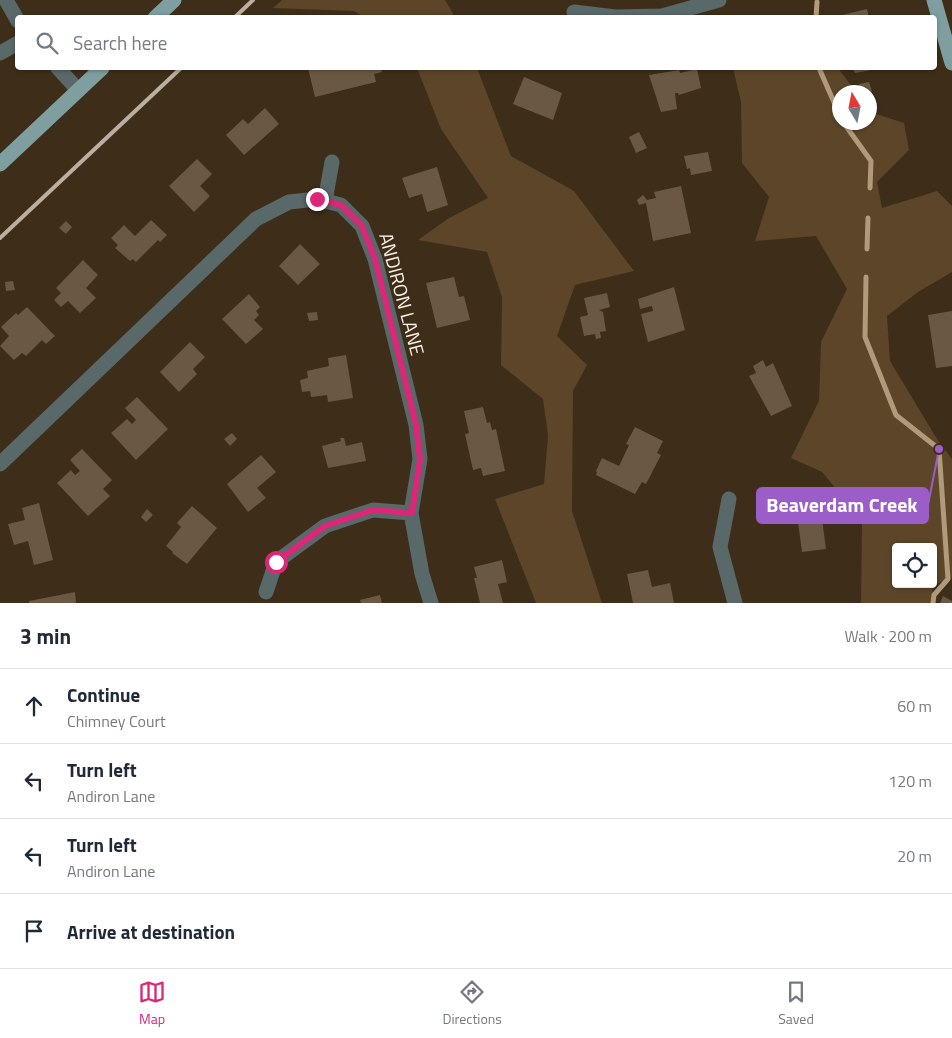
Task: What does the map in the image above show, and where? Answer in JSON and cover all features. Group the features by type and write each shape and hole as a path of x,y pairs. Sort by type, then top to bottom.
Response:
{"main road":[{"path":"158,15 174,0"},
{"path":"934,0 952,63"},
{"path":"0,164 100,70"}],"street":[{"path":"6,0 15,15"},
{"path":"666,15 719,0"},
{"path":"574,12 599,15"},
{"path":"0,53 15,45"},
{"path":"60,70 78,90"},
{"path":"326,201 332,162"},
{"name":"ANDIRON LANE","path":"0,464 256,219 289,202 317,199 341,205 362,226 375,259 416,425 420,459 412,513 422,574 430,603"},
{"path":"729,499 720,547 735,603"},
{"path":"266,592 276,562 325,526 373,510 412,513"}],"shaded area":[{"path":"282,0 445,0 454,15 361,15 354,11 273,8"},
{"path":"418,70 478,70 511,156 574,191 634,271 575,285 557,336 587,365 573,391 572,511 602,603 536,603 495,499 544,484 548,435 543,399 501,365 502,297 487,252 418,240 449,218 488,198 441,129"},
{"path":"733,70 840,70 851,85 832,85 832,130 877,130 877,114 904,123 909,150 877,182 882,208 937,191 952,206 952,272 918,292 887,316 890,361 937,439 952,459 951,579 937,583 937,543 892,543 892,588 932,588 934,603 861,603 862,520 822,472 791,458 819,401 821,342 847,289 816,236 755,241 769,197 742,163 741,102"}],"building":[{"path":"867,9 868,15 842,15"},
{"path":"308,70 382,70 382,72 374,74 376,82 315,97"},
{"path":"679,70 680,73 697,70 701,88 679,95 675,93 677,109 661,112 649,75"},
{"path":"854,70 871,70 855,73"},
{"path":"524,77 562,93 553,120 513,104"},
{"path":"869,82 870,85 859,85"},
{"path":"265,108 279,124 244,155 226,135 243,119 248,124"},
{"path":"639,132 647,148 636,153 629,137"},
{"path":"708,152 712,171 691,175 690,168 687,169 684,156"},
{"path":"197,159 212,174 200,186 210,196 194,212 169,186"},
{"path":"437,167 448,205 427,212 422,194 409,198 402,178"},
{"path":"681,186 691,233 653,241 646,203 639,205 637,200 643,195 647,200 656,198 654,192"},
{"path":"151,220 167,235 160,242 158,240 136,262 133,259 130,261 115,248 118,245 111,238 124,225 135,236"},
{"path":"66,221 72,227 66,234 59,228"},
{"path":"300,244 320,264 298,285 279,266"},
{"path":"83,260 98,275 86,288 96,298 80,313 68,301 61,307 54,300 61,293 56,288"},
{"path":"454,277 459,297 464,296 470,320 437,328 426,283"},
{"path":"13,281 15,290 6,291 5,282"},
{"path":"674,287 685,330 648,342 641,314 653,311 652,306 640,309 638,299"},
{"path":"607,293 610,307 599,310 603,312 606,331 600,332 601,338 596,339 595,334 584,336 580,317 588,315 584,298"},
{"path":"249,294 260,307 256,311 259,315 254,320 263,329 246,344 222,319"},
{"path":"27,307 55,336 46,344 42,340 26,356 22,353 14,360 0,346 9,336 1,327 16,313 18,315"},
{"path":"952,311 952,366 936,368 928,315"},
{"path":"317,312 318,320 309,321 307,313"},
{"path":"190,342 205,357 193,369 197,374 179,392 160,372"},
{"path":"346,355 353,398 328,402 327,395 311,397 310,391 302,392 300,380 308,378 307,371 329,366 328,358"},
{"path":"763,360 766,367 773,363 792,406 771,416 749,376 756,373 753,366"},
{"path":"137,397 168,429 136,460 111,433 127,419 132,424 136,420 125,408"},
{"path":"483,407 487,423 490,422 492,430 496,429 505,471 483,476 481,468 473,470 465,434 469,433 464,411"},
{"path":"635,427 663,441 657,453 661,455 646,484 642,482 635,494 596,475 596,471 602,458 619,466 629,445 626,444"},
{"path":"232,433 237,439 230,446 224,439"},
{"path":"340,438 344,438 346,446 362,442 366,461 328,468 322,446 341,441"},
{"path":"82,449 112,480 103,489 110,496 88,516 57,483 71,470 75,475 80,471 70,460"},
{"path":"261,455 276,472 257,488 266,498 248,512 227,484"},
{"path":"819,496 826,549 802,552 795,499"},
{"path":"39,503 53,560 34,565 28,541 14,545 8,524 25,520 22,508"},
{"path":"192,506 217,528 187,564 166,546 181,527 177,523"},
{"path":"147,509 153,515 146,522 141,517"},
{"path":"502,560 507,582 498,584 503,603 480,603 474,578 477,578 474,567"},
{"path":"648,570 652,587 670,583 674,603 633,603 627,574"},
{"path":"75,592 76,603 29,603 29,601"},
{"path":"380,595 382,603 361,603 360,600"},
{"path":"943,596 952,601 952,603 940,603"}],"waterway":[{"path":"816,15 817,2"},
{"path":"820,70 832,98"},
{"path":"849,130 871,161 870,188"},
{"path":"867,249 868,218"},
{"path":"866,277 865,337 896,415 939,449 948,579 934,595 933,603"}],"railway":[{"path":"237,15 253,0"},
{"path":"0,238 179,70"}],"place":[{"name":"Beaverdam Creek","path":"939,449"}],"route":[{"path":"276,562 325,526 373,510 412,513 420,459 416,425 375,259 362,226 341,205 317,199"}]}
